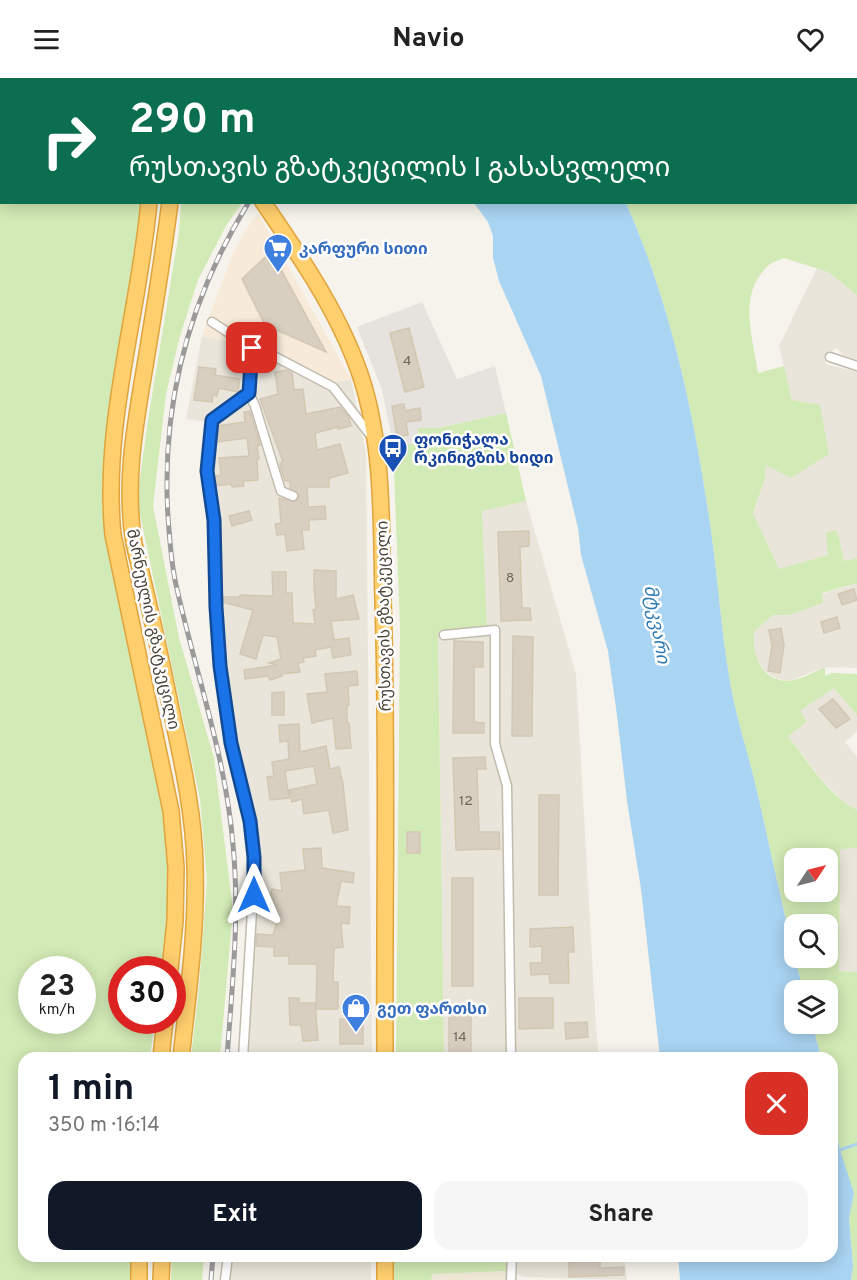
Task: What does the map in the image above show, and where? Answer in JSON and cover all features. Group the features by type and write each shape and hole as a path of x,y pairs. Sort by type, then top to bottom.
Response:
{"highway":[{"name":"მარნეულის გზატკეცილი","path":"149,204 146,245 112,447 110,505 113,535 171,811 176,868 171,956"},
{"name":"მარნეულის გზატკეცილი","path":"170,204 137,415 129,486 131,523 189,795 193,834 195,897 193,948 182,1052"},
{"name":"რუსთავის გზატკეცილი","path":"264,204 325,298 346,339 369,405 374,440 380,496 385,662 385,1052"},
{"path":"162,1052 164,1034"},
{"path":"139,1262 139,1280"},
{"path":"161,1280 162,1262"},
{"path":"386,1262 386,1280"}],"street":[{"path":"212,322 252,348 270,354 333,387 374,440"},
{"path":"252,348 249,393 281,491 293,496"},
{"path":"830,357 857,366"},
{"path":"243,1052 254,895 254,857 250,821 231,743 220,666 214,520 207,471 212,420 249,393"},
{"path":"444,635 495,630 495,744 507,786 511,1052"},
{"path":"225,1280 227,1262"},
{"path":"511,1280 512,1262"}],"shaded area":[{"path":"258,213 351,379 334,382 276,350 202,336 233,253"},
{"path":"817,268 828,272 857,295 857,360 843,355 837,348 828,353 825,364 857,372 857,558 844,561 837,530 828,555 779,569 753,513 765,478 766,465 792,400 779,346"},
{"path":"422,302 457,379 495,366 506,413 438,428 418,428 418,444 393,444 382,390 357,327"},
{"path":"202,336 276,350 334,382 351,379 366,454 372,1052 245,1052 258,845 226,689 220,600 204,474 207,422 186,419"},
{"path":"526,501 576,674 598,1052 444,1052 438,632 486,632 482,510"},
{"path":"857,583 857,668 825,667 789,681 777,679 764,670 755,656 753,647 754,632 767,618 773,615 790,615 823,603 822,594"},
{"path":"834,688 857,715 857,731 845,742 857,757 857,810 842,800 822,780 788,736 807,722 799,711"},
{"path":"857,848 857,972 839,971 840,849"},
{"path":"232,1262 371,1262 371,1280 230,1280"},
{"path":"508,1262 625,1262 627,1280 524,1277 508,1271"},
{"path":"508,1271 508,1280 431,1280 431,1274"}],"green space":[{"path":"0,204 141,204 140,235 125,318 102,508 169,831 167,938 164,956 108,956 108,1034 153,1034 151,1052 18,1052 18,1262 133,1262 132,1280 0,1280"},
{"path":"181,204 241,204 227,224 198,280 180,336 166,394 153,506 179,638 214,758 233,910 220,1052 192,1052 207,881 200,799 137,500 179,232"},
{"path":"626,204 857,204 857,295 828,272 784,258 770,265 758,277 750,303 750,317 758,373 784,366 792,400 820,405 829,454 791,478 766,465 765,478 753,513 779,569 828,555 826,533 837,530 844,561 857,558 857,583 822,593 823,603 790,615 773,615 754,632 754,640 760,665 771,676 779,680 798,679 825,667 825,676 832,673 857,674 857,715 834,688 800,711 807,722 788,736 828,787 857,810 857,848 840,849 839,971 857,972 857,1280 851,1280 853,1266 849,1218 854,1193 843,1163 838,1140 838,1052 820,1052 815,1034 838,1034 838,980 801,980 798,968 838,968 838,914 785,914 732,691 711,531 680,364 656,282"},
{"path":"506,413 526,501 482,511 487,632 438,633 444,1052 396,1052 400,626 393,444 418,444 418,428 438,428"},
{"path":"172,1262 204,1262 202,1280 171,1280"},
{"path":"394,1262 508,1262 508,1271 432,1274 431,1280 394,1280"}],"water":[{"name":"მტკვარი","path":"475,204 626,204 642,242 669,323 689,405 711,531 732,691 785,914 784,968 798,968 801,980 784,980 784,1034 815,1034 820,1052 659,1052 641,889 608,651 581,555 578,528 541,376 499,281 493,258 493,236 488,222"},
{"path":"838,1141 854,1193 849,1218 853,1266 851,1280 680,1280 678,1262 838,1262"}],"building":[{"path":"272,253 326,352 265,325 242,279"},
{"path":"409,328 424,387 405,392 390,333"},
{"path":"199,367 216,369 215,375 240,379 238,392 219,388 217,396 213,395 212,402 194,400"},
{"path":"287,370 292,373 294,390 303,389 306,414 340,407 349,418 351,426 315,433 317,450 340,444 348,473 329,478 329,487 307,487 308,507 325,506 326,519 309,520 309,530 302,530 304,549 287,551 285,534 277,535 275,524 281,523 279,498 294,502 299,499 299,495 290,488 290,481 285,481 280,466 283,462 260,399 278,394 275,372"},
{"path":"404,404 405,411 420,408 421,420 406,422 408,435 397,437 392,406"},
{"path":"250,411 260,445 257,446 258,480 243,481 244,486 232,487 231,484 216,486 215,476 221,475 219,458 249,456 247,438 217,442 218,426 245,422 244,412"},
{"path":"249,511 252,520 232,526 229,516"},
{"path":"529,531 529,546 520,547 522,608 530,608 531,620 501,621 498,532"},
{"path":"314,570 336,571 336,599 353,595 359,619 331,621 334,640 349,638 351,655 333,658 331,647 315,650 316,656 303,658 304,662 298,663 300,672 281,674 282,676 270,680 268,676 245,679 244,670 277,665 269,663 281,659 277,637 263,635 256,659 240,654 253,610 222,602 222,597 273,596 272,572 286,572 286,593 292,593 293,623 315,624"},
{"path":"854,589 857,600 842,605 838,594"},
{"path":"837,617 840,628 824,633 821,622"},
{"path":"781,628 784,645 780,673 768,671 772,646 769,630"},
{"path":"513,636 533,637 532,736 512,736"},
{"path":"454,641 483,642 483,667 474,667 474,722 484,723 484,733 453,733"},
{"path":"357,671 358,685 348,686 347,723 349,723 351,748 336,749 333,718 312,723 307,694 327,692 325,674"},
{"path":"284,692 284,715 272,715 272,693"},
{"path":"833,699 850,719 836,728 819,709"},
{"path":"299,724 300,752 326,746 330,769 339,767 348,830 333,833 329,810 304,814 302,799 292,802 289,790 317,784 314,766 285,771 289,798 270,800 267,777 274,776 272,762 289,759 288,741 280,742 279,725"},
{"path":"485,757 486,769 477,769 479,832 499,832 500,849 456,850 453,758"},
{"path":"539,795 559,795 558,895 539,895"},
{"path":"407,832 420,832 420,853 407,853"},
{"path":"321,848 322,868 354,873 353,883 341,881 336,906 350,907 349,924 341,923 343,947 334,948 333,982 338,982 338,1009 316,1009 317,964 289,964 289,956 274,956 274,947 256,946 257,934 273,935 278,918 266,914 272,889 282,891 280,873 305,870 303,849"},
{"path":"452,878 473,878 473,986 452,986"},
{"path":"573,927 574,952 568,952 569,983 550,983 549,974 531,975 530,963 542,963 542,946 530,947 530,929"},
{"path":"289,998 299,998 299,1003 315,1003 318,1040 303,1041 301,1025 290,1025"},
{"path":"519,998 553,998 553,1028 519,1029"},
{"path":"449,1015 471,1015 471,1052 449,1052"},
{"path":"340,1019 363,1019 363,1044 340,1044"},
{"path":"587,1022 588,1037 566,1039 565,1023"},
{"path":"569,1262 600,1262 600,1268 624,1267 624,1275 569,1277"}],"waterway":[{"path":"838,1150 857,1144"}],"railway":[{"path":"227,1052 236,898 233,845 224,780 210,716 173,571 167,475 174,393 183,354 210,277 248,204"},
{"path":"211,1280 212,1262"}],"place":[{"name":"კარფური სითი","path":"278,274"},
{"name":"ფონიჭალა რკინიგზის ხიდი","path":"393,474"},
{"name":"გეთ ფართსი","path":"356,1034"}],"route":[{"path":"252,348 249,393 212,420 207,471 214,520 220,666 231,743 250,821 254,857 254,895"}]}
